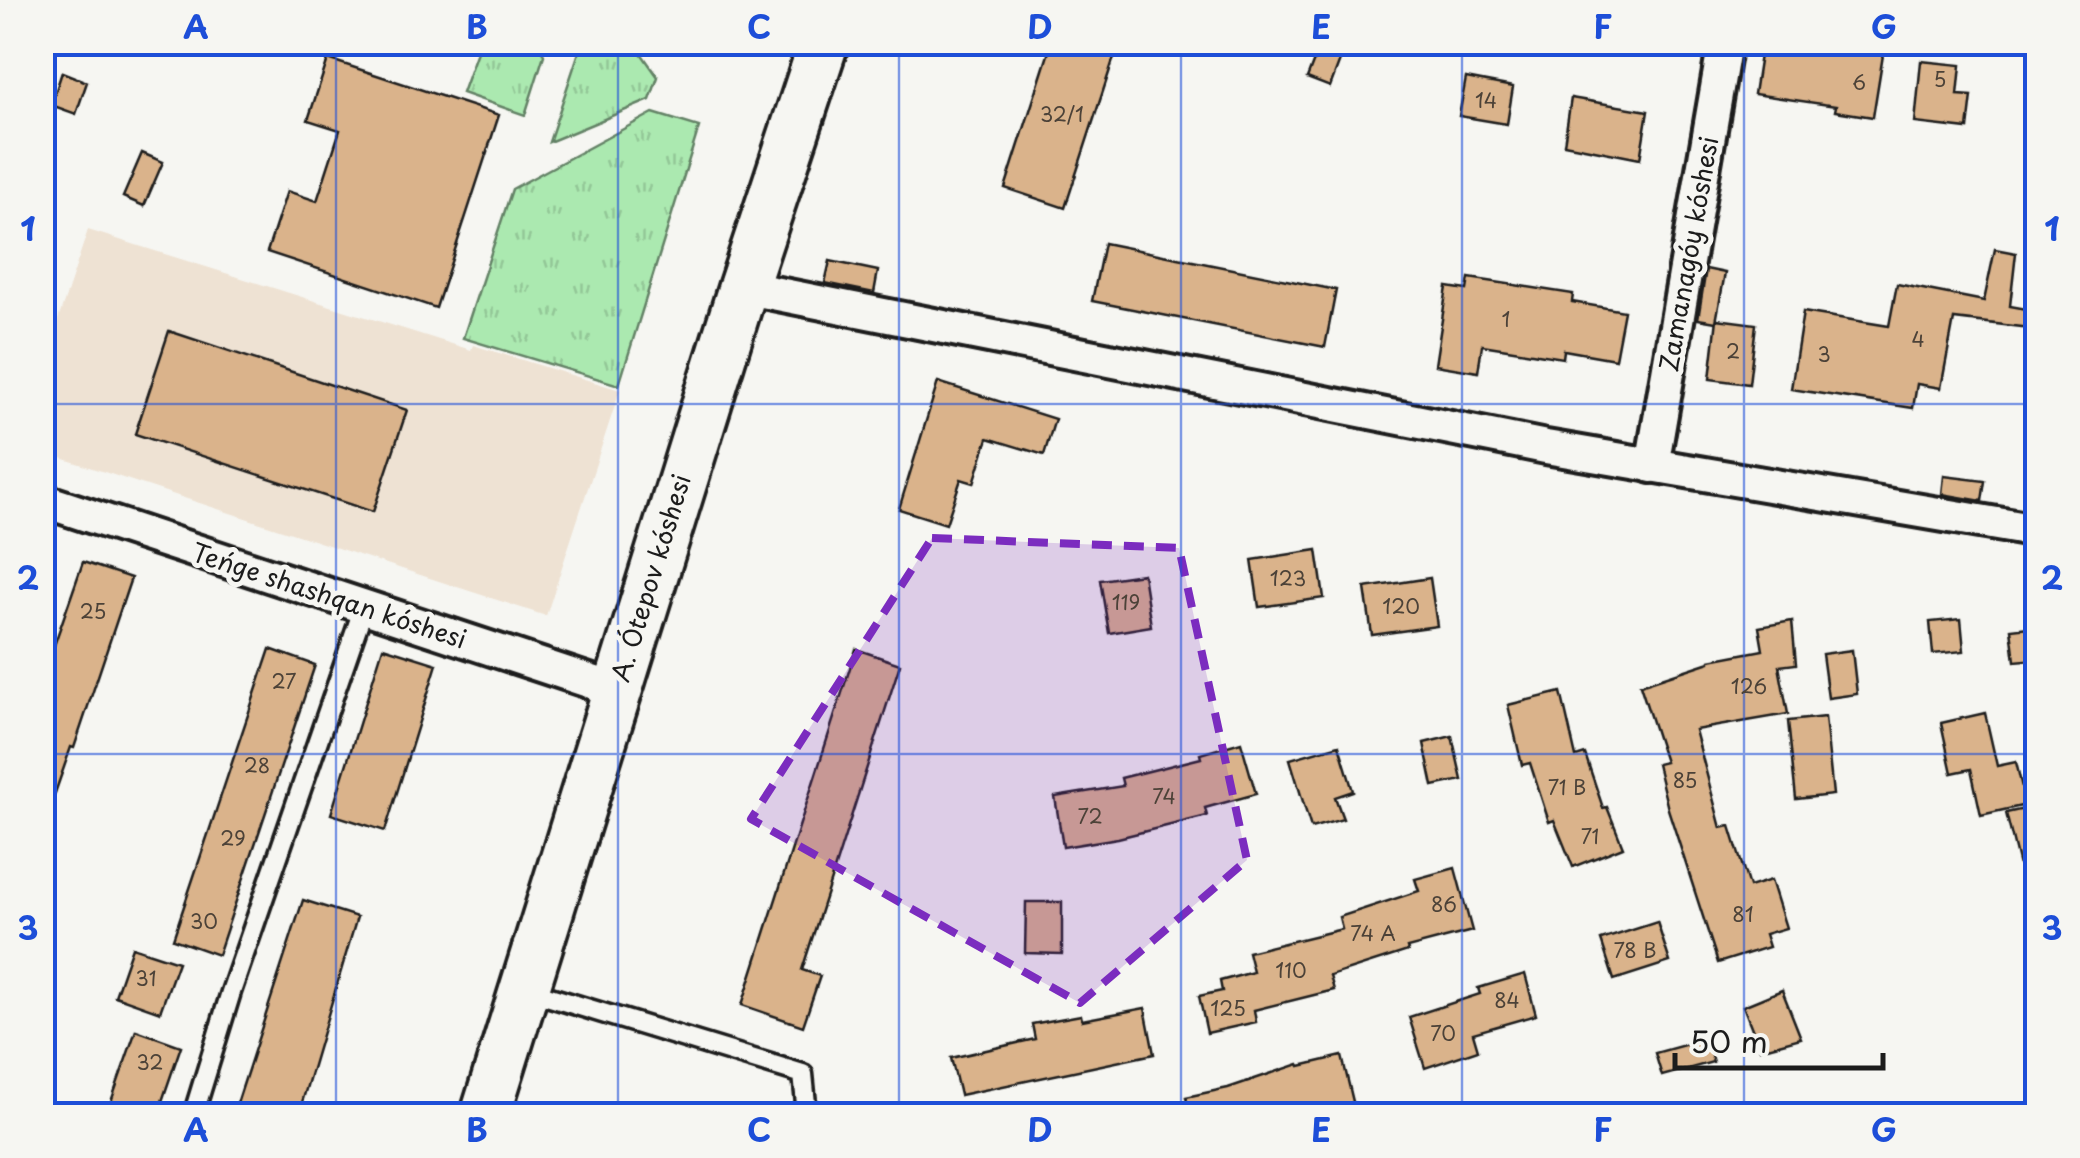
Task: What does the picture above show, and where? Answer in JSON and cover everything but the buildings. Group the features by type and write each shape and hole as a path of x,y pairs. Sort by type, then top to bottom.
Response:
{"main road":[{"name":"A. Ótepov kóshesi","path":"485,1116 742,287 824,42"}],"street":[{"name":"Zamanagóy kóshesi","path":"1652,466 1725,42"},
{"path":"742,287 1652,466 2038,531"},
{"name":"Teńge shashqan kóshesi","path":"43,503 616,690"}],"lane":[{"path":"193,1116 237,974 364,607"},
{"path":"526,990 803,1074 808,1114 813,1116"}],"highlighted area":[{"path":"932,538 1179,548 1247,860 1080,1003 751,819"}],"shaded area":[{"path":"88,230 471,350 473,345 620,390 546,616 43,452 43,365"}],"green space":[{"path":"480,43 539,43 544,55 525,115 462,93"},
{"path":"582,43 634,43 658,77 650,100 549,142"},
{"path":"653,113 699,127 619,385 463,338 512,189"}]}
